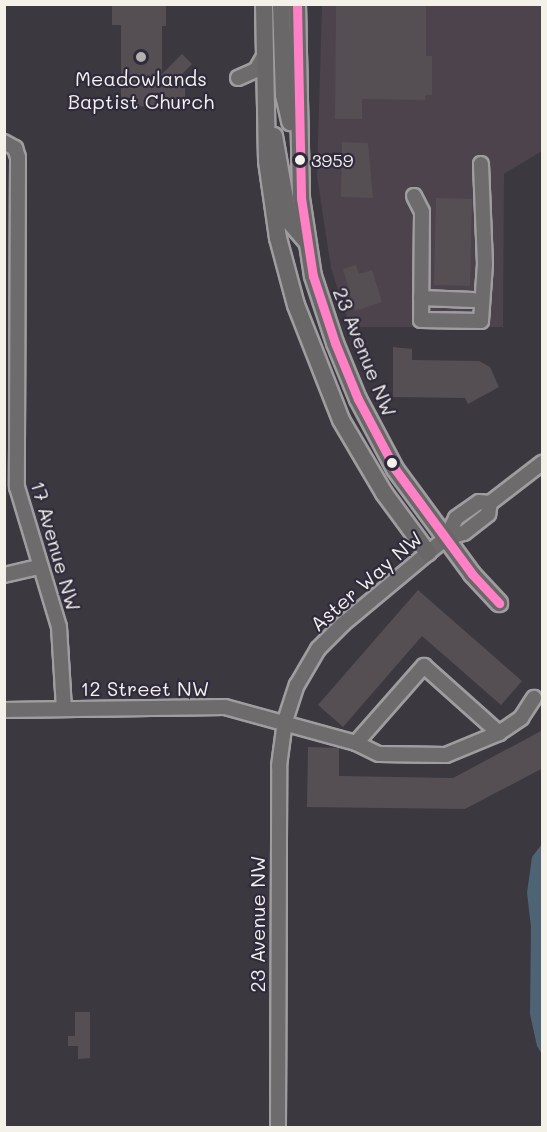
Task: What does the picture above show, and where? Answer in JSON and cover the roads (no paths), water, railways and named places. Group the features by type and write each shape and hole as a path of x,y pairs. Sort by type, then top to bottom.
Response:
{"main road":[{"path":"264,4 267,161 276,230 307,338 360,454 428,553"},
{"path":"281,4 284,95 297,148"},
{"name":"23 Avenue NW","path":"298,7 297,148 306,242 327,321 358,399 395,469 446,538 499,603"},
{"path":"265,91 289,221 306,242"},
{"path":"307,338 400,497 430,533 446,538"}],"street":[{"path":"238,78 256,70 264,56"},
{"name":"17 Avenue NW","path":"8,143 18,157 11,275 10,443 19,498 59,627 64,708"},
{"path":"414,195 422,212 421,320 481,321 485,283 481,236 481,164"},
{"path":"421,298 473,300"},
{"name":"Aster Way NW","path":"285,721 303,674 323,643 446,538 456,518 479,502 490,503 543,463"},
{"path":"4,575 40,567"},
{"path":"356,743 424,666 499,733"},
{"name":"12 Street NW","path":"4,710 214,706 285,721 356,743 379,753 446,755 499,733 520,718 534,698"},
{"name":"23 Avenue NW","path":"278,1128 279,766 285,721"}],"water":[{"path":"542,844 542,1054 537,1046 530,1014 531,927 527,893 532,857"}],"place":[{"name":"Meadowlands Baptist Church","path":"141,57"},
{"name":"3959","path":"300,160"}]}
